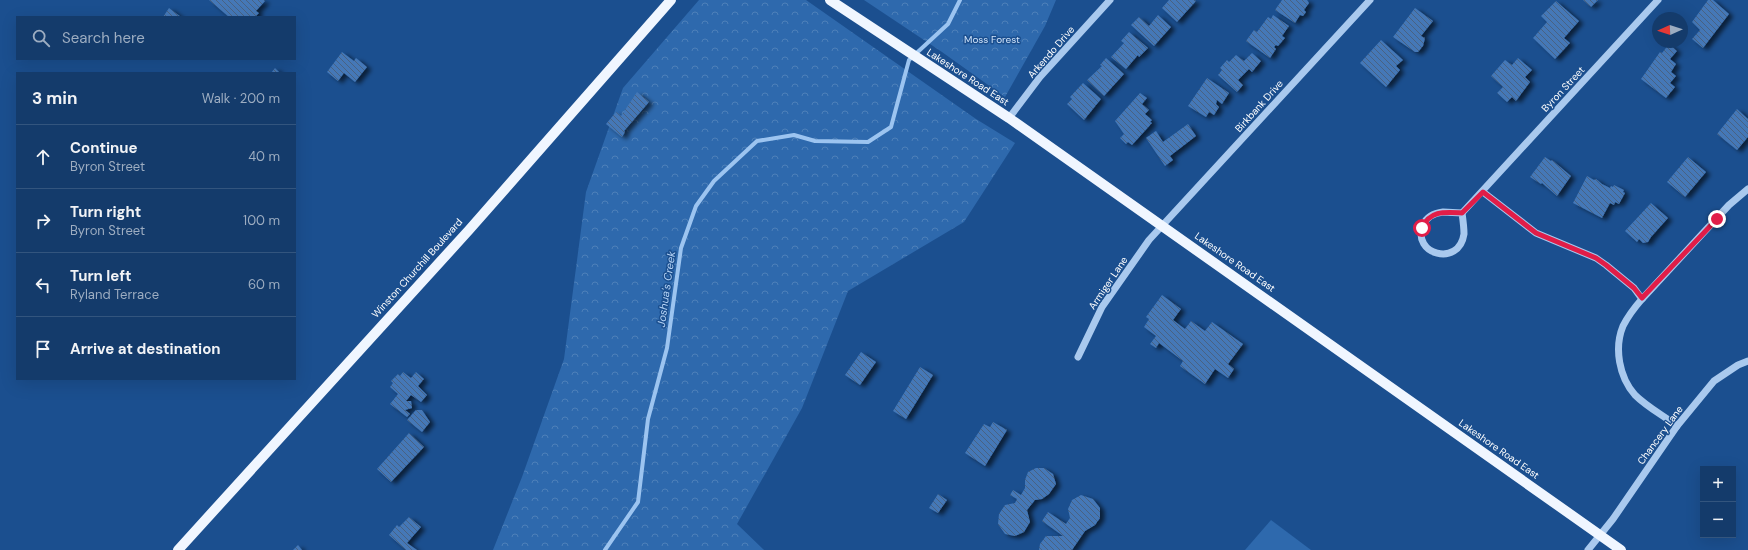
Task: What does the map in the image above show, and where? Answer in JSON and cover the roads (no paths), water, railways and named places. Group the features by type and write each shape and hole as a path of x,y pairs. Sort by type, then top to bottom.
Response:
{"main road":[{"name":"Winston Churchill Boulevard","path":"178,550 469,230 671,0"},
{"name":"Lakeshore Road East","path":"830,0 1009,118 1621,550"}],"street":[{"name":"Arkendo Drive","path":"1009,118 1040,77 1110,0"},
{"name":"Birkbank Drive","path":"1162,225 1179,209 1370,0"},
{"name":"Byron Street","path":"1462,213 1483,192 1658,0"},
{"path":"1677,426 1636,396 1629,387 1619,358 1619,344 1623,327 1630,314 1642,298 1729,206 1748,189"},
{"path":"1483,192 1536,233 1596,258 1634,288 1642,298"},
{"path":"1443,212 1462,213 1464,235 1458,248 1446,254 1440,254 1428,248 1421,235 1425,222 1429,216 1443,212"},
{"name":"Armiger Lane","path":"1078,357 1102,307 1149,240 1162,225"},
{"name":"Chancery Lane","path":"1588,550 1613,519 1677,426 1714,381 1748,360"}],"waterway":[{"name":"Joshua's Creek","path":"605,550 638,502 648,419 667,348 681,248 696,206 714,181 757,141 794,135 815,141 868,142 891,127 909,60 948,24 960,0"}],"park label":[{"name":"Moss Forest","path":"992,39"}]}
